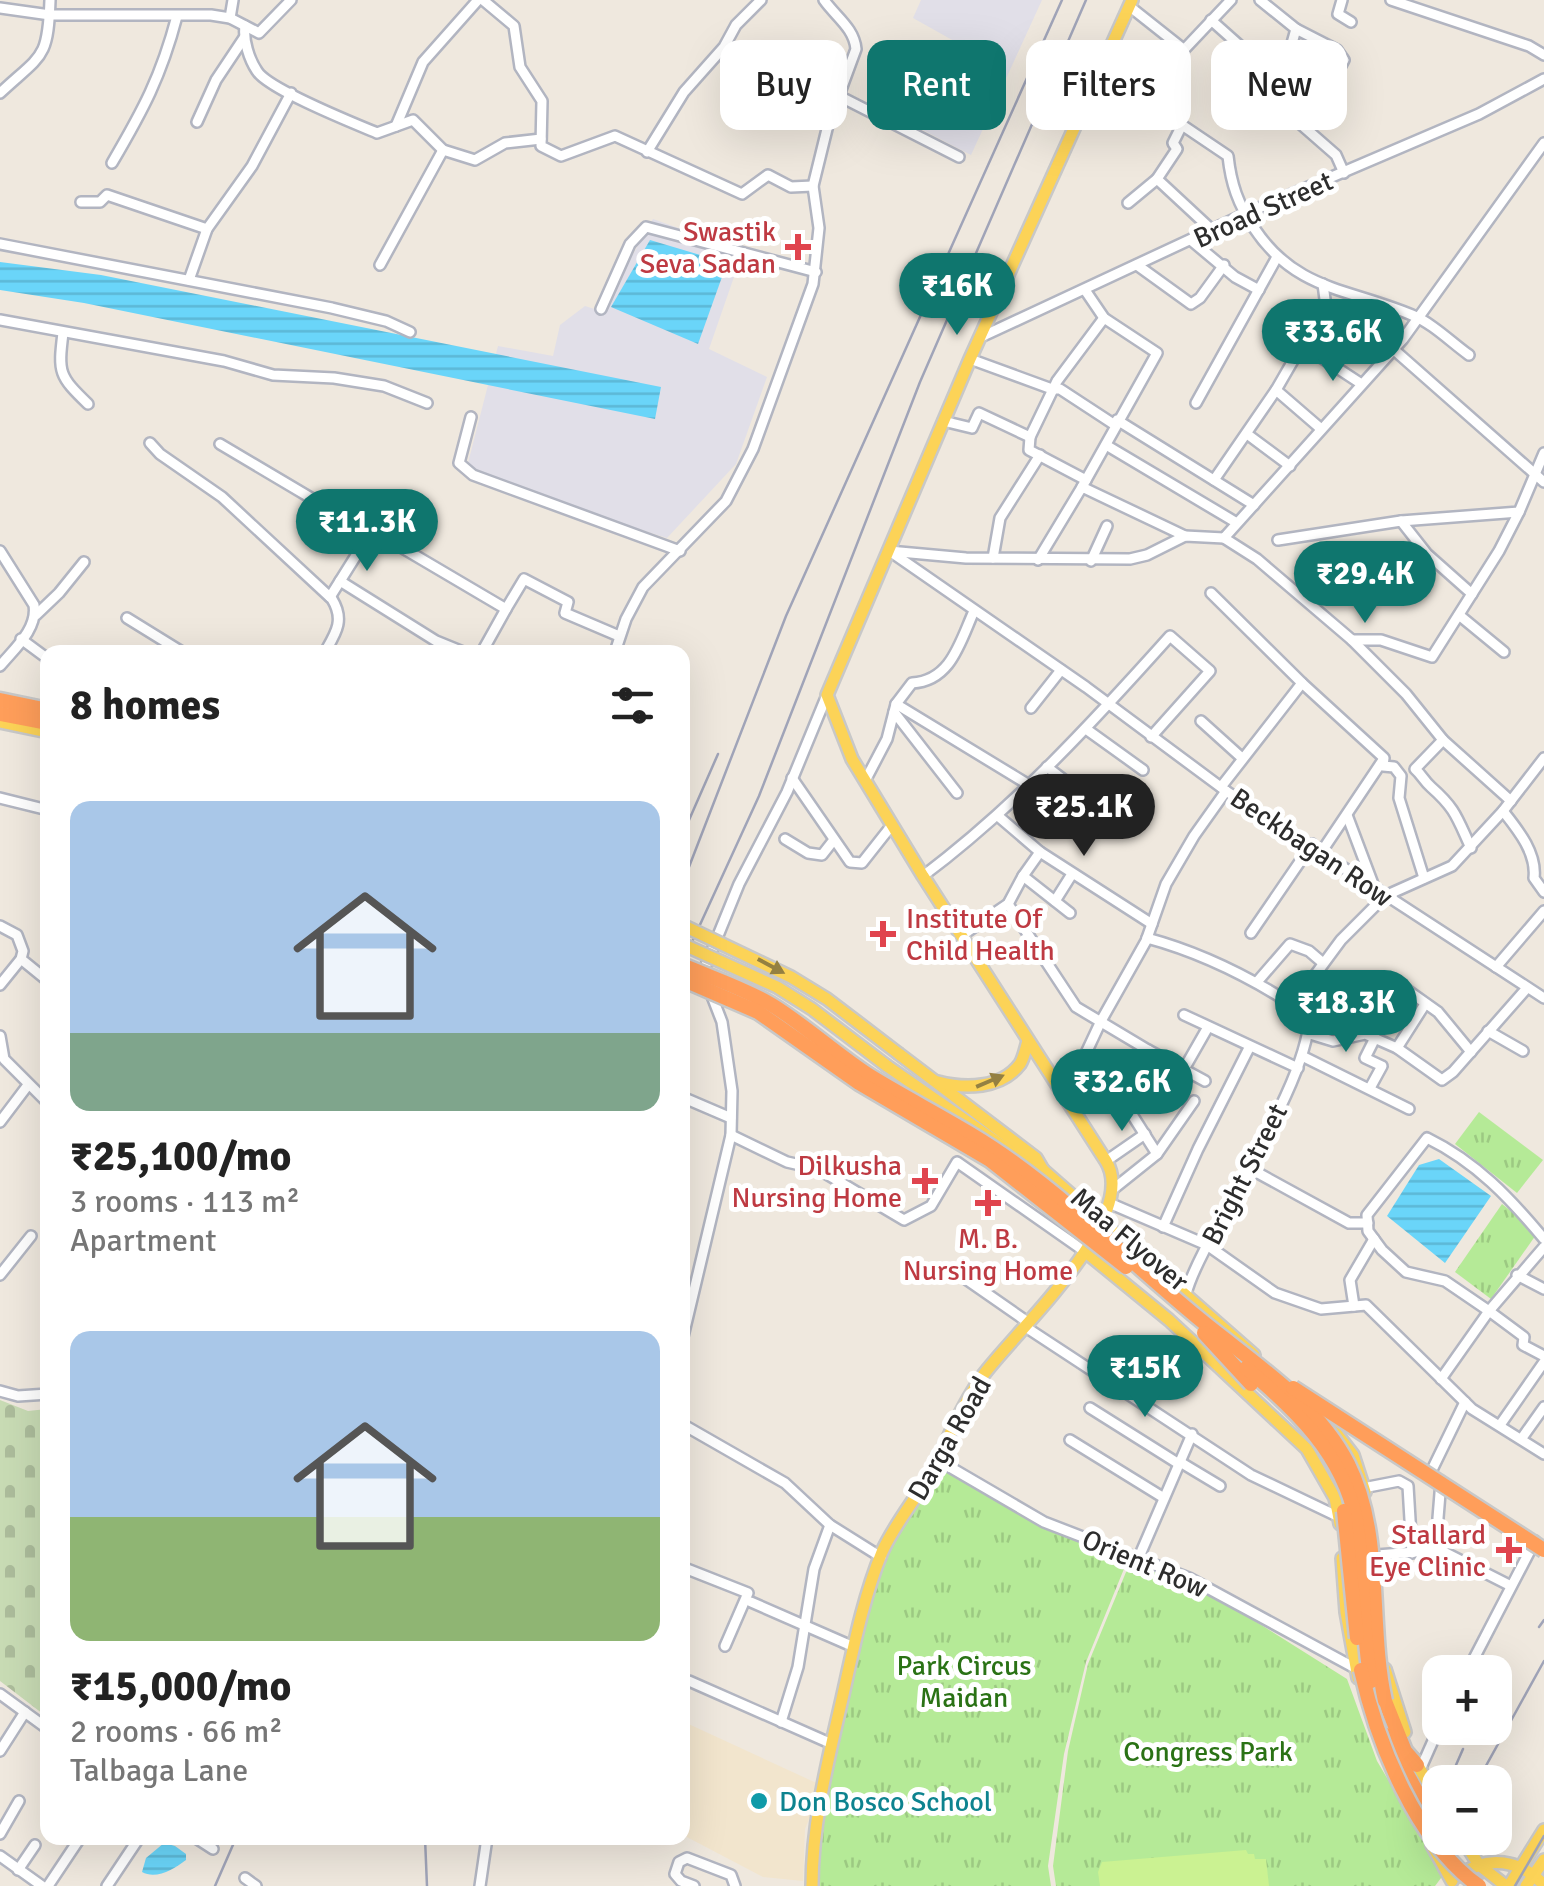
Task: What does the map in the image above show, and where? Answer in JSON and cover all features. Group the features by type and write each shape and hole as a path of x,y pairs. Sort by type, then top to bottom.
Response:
{"highway":[{"path":"0,697 40,705"},
{"path":"0,714 40,722"},
{"name":"Maa Flyover","path":"690,969 770,1004 869,1075 1008,1158 1267,1372 1333,1439 1354,1478 1367,1528 1382,1687 1405,1752 1418,1768"},
{"name":"Maa Flyover","path":"690,982 758,1012 859,1082 990,1160 1084,1231 1305,1421 1338,1467 1356,1525 1366,1648 1376,1701 1404,1772 1422,1803"},
{"path":"1204,1333 1237,1372 1314,1442 1338,1484 1347,1526 1360,1668 1384,1750 1448,1860 1477,1886"},
{"path":"1267,1372 1541,1544"},
{"name":"Maa Flyover","path":"1447,1855 1455,1879 1477,1886"}],"main road":[{"path":"1111,1196 1114,1178 1106,1160 865,782 836,726 827,694 970,359 1131,3"},
{"path":"0,722 40,730"},
{"path":"690,929 791,977 826,999 1036,1158 1043,1170 1311,1405 1344,1442 1353,1455 1364,1488 1377,1555 1384,1666 1422,1774"},
{"path":"690,948 777,988 812,1009 1028,1164 1043,1170"},
{"path":"934,1081 976,1087 998,1080 1019,1064 1028,1041"},
{"name":"Darga Road","path":"812,1886 812,1853 832,1744 854,1646 881,1557 964,1402 1087,1252 1111,1196"},
{"name":"Maa Flyover","path":"1087,1252 1170,1320 1314,1459 1336,1498 1355,1668 1380,1747 1455,1879"},
{"path":"1314,1459 1344,1442 1366,1438 1541,1544"},
{"path":"1473,1855 1480,1865 1508,1886 1544,1830"},
{"path":"1526,1886 1544,1860"},
{"path":"1455,1879 1480,1865 1498,1862 1521,1867 1544,1885"}],"street":[{"path":"0,93 44,51 50,36 50,0"},
{"path":"230,18 233,0"},
{"path":"0,8 50,15 230,18 259,33 291,0"},
{"path":"396,126 423,62 480,0 514,26 520,68 542,102 540,146 561,156 615,136 742,194 768,176 792,187 813,186"},
{"path":"647,152 684,92 724,47 736,25 761,0"},
{"path":"824,0 849,28 856,49"},
{"path":"1190,40 1231,0"},
{"path":"1260,0 1296,29 1318,40"},
{"path":"1342,0 1338,14 1351,22"},
{"path":"1391,0 1511,39 1544,55"},
{"path":"1131,3 1173,40"},
{"path":"112,164 152,94 164,66 176,16"},
{"path":"1211,20 1233,40"},
{"path":"196,122 216,80 244,38 246,26"},
{"path":"1293,40 1296,29"},
{"path":"847,74 865,32"},
{"path":"244,38 258,74 377,134 413,120 443,150 475,160 505,143 541,139"},
{"name":"Broad Street","path":"981,336 1244,214 1479,114 1544,79"},
{"path":"189,280 208,228 252,166 291,93"},
{"path":"847,100 959,157"},
{"path":"617,645 643,587 726,501 753,449 816,272 818,228 813,186 829,130"},
{"path":"1128,203 1157,179 1178,150 1174,143 1179,130"},
{"path":"1191,130 1228,156 1232,186 1244,214 1287,267 1323,284 1417,316 1469,355"},
{"path":"1307,130 1336,155 1344,172"},
{"path":"1224,538 1403,339 1544,143"},
{"path":"380,265 407,222 443,150"},
{"path":"1157,179 1214,231"},
{"path":"81,202 100,202 107,195 208,228"},
{"path":"601,309 630,244 646,226 816,272"},
{"path":"1192,240 1236,277 1259,290"},
{"path":"0,244 332,308 386,321 410,332"},
{"path":"1196,403 1276,257"},
{"path":"1138,265 1191,304 1200,298 1224,264"},
{"path":"1214,480 1302,345 1326,315 1323,284"},
{"path":"1038,560 1157,354 1104,318 1085,290"},
{"path":"1104,318 1052,390 1027,448 1084,483 1186,536 1224,538 1257,559 1352,640 1406,694 1443,740 1512,802"},
{"path":"0,320 224,360 273,376 334,378 384,386 427,403"},
{"path":"63,333 58,368 62,380 88,404"},
{"path":"1302,345 1360,383"},
{"path":"1392,348 1544,482"},
{"path":"970,359 1060,390 1254,505"},
{"path":"1276,390 1320,428"},
{"path":"943,421 972,428 980,413 1030,437"},
{"path":"471,417 459,463 473,475 680,551"},
{"path":"1247,434 1290,466"},
{"path":"150,443 222,497 330,598 338,608 340,624 329,645"},
{"path":"220,444 370,534"},
{"path":"1106,444 1238,522"},
{"path":"1352,640 1382,640 1432,657 1519,512 1544,453"},
{"path":"994,558 1000,518 1040,455"},
{"path":"1278,540 1401,521 1519,512"},
{"path":"1401,521 1427,554 1472,594"},
{"path":"1090,561 1108,526"},
{"path":"330,598 372,530 506,609"},
{"path":"889,551 1038,560 1130,560 1186,536"},
{"path":"0,551 36,615"},
{"name":"Beckbagan Row","path":"889,551 1224,789 1544,998"},
{"path":"0,666 36,615 84,562"},
{"path":"486,645 524,579 568,602 565,612 619,636"},
{"path":"340,581 435,645"},
{"path":"1211,593 1384,758"},
{"path":"865,782 887,739 895,708 912,683 927,682 947,668 974,611"},
{"path":"1459,615 1504,652"},
{"path":"127,618 171,645"},
{"path":"923,876 998,816 1086,730 1170,636 1210,672 1151,737"},
{"path":"21,639 40,653"},
{"path":"1031,708 1061,670"},
{"path":"1066,1100 1100,1022 1147,938 1166,884 1242,758 1302,683"},
{"path":"690,1307 731,1135 732,1091 722,1022 704,970 739,884 792,778 827,694"},
{"path":"895,708 1029,784"},
{"path":"895,708 957,793"},
{"path":"1201,721 1242,758"},
{"path":"1086,730 1142,770"},
{"path":"1443,740 1415,769 1448,800 1471,848"},
{"path":"1322,851 1384,758"},
{"path":"1384,758 1383,766 1394,767 1400,776 1398,798 1424,878"},
{"path":"1294,1005 1324,963 1384,896 1452,866 1512,802 1544,758"},
{"path":"1047,767 1118,821"},
{"path":"1533,771 1544,780"},
{"path":"792,778 850,862 862,863 892,825"},
{"path":"0,798 40,808"},
{"path":"1503,811 1536,863 1534,878 1544,892"},
{"path":"1348,815 1374,886"},
{"path":"998,816 1040,852 1152,924"},
{"path":"785,839 816,856 822,855 832,841"},
{"path":"1252,933 1312,844"},
{"path":"960,936 1008,904 1040,852"},
{"path":"1054,901 1072,874"},
{"path":"1023,876 1070,913"},
{"path":"1008,904 1076,1007 1206,1081"},
{"path":"1496,967 1544,910"},
{"path":"0,926 22,942 20,960 0,985"},
{"path":"1147,938 1186,949 1310,1012 1310,1034 1333,1041 1365,1034 1396,1048 1442,1080 1472,1052 1527,988"},
{"path":"1257,982 1290,944 1309,951 1324,963"},
{"path":"20,960 40,975"},
{"path":"1393,980 1438,1012 1472,1052"},
{"path":"1396,1048 1425,1004"},
{"path":"1184,1015 1298,1068"},
{"path":"1184,1069 1208,1027"},
{"path":"1488,1031 1523,1051"},
{"name":"Bright Street","path":"1186,1294 1298,1068 1310,1034"},
{"path":"0,1036 2,1062 40,1096"},
{"path":"1370,1088 1382,1066 1365,1058 1374,1038"},
{"path":"1163,1227 1249,1048"},
{"path":"1066,1100 1148,1050"},
{"path":"1302,1056 1409,1109"},
{"path":"0,1122 28,1085"},
{"path":"1119,1094 1157,1154"},
{"path":"690,1100 731,1118"},
{"path":"1194,1101 1157,1154 1111,1196 1163,1227 1207,1245 1275,1292 1321,1309 1366,1305 1465,1402 1544,1454"},
{"path":"1106,1160 1144,1134"},
{"path":"731,1135 788,1162 818,1169 904,1220 930,1206 957,1162 1087,1252"},
{"path":"1500,1426 1544,1359 1524,1344 1524,1337 1445,1281 1406,1272 1374,1239 1368,1215 1428,1138 1458,1155 1507,1194 1544,1239"},
{"path":"1248,1168 1349,1222 1368,1223"},
{"path":"0,1275 32,1236"},
{"path":"1354,1306 1350,1280 1374,1239"},
{"path":"1442,1379 1489,1310 1544,1247"},
{"path":"1517,1275 1544,1289"},
{"path":"963,1277 1026,1324 1251,1474 1338,1517"},
{"path":"0,1390 18,1396 40,1395"},
{"path":"1440,1550 1436,1478 1465,1402"},
{"path":"1090,1408 1220,1486"},
{"path":"1522,1438 1544,1408"},
{"path":"690,1429 785,1483 830,1524 881,1557"},
{"path":"1139,1557 1192,1434"},
{"path":"1070,1440 1164,1498"},
{"name":"Orient Row","path":"936,1460 1044,1522 1189,1578 1355,1668"},
{"path":"1364,1488 1399,1480 1408,1486 1412,1553"},
{"path":"781,1722 798,1667 814,1569 830,1524"},
{"path":"1476,1655 1512,1586 1541,1544"},
{"path":"1377,1555 1440,1550 1512,1586"},
{"path":"690,1570 748,1593 726,1646"},
{"path":"751,1602 854,1646"},
{"path":"690,1681 832,1744"},
{"path":"0,1694 40,1723"},
{"path":"0,1751 25,1712"},
{"path":"1418,1768 1430,1745"},
{"path":"0,1834 18,1801"},
{"path":"0,1856 45,1886 75,1845"},
{"path":"107,1886 134,1845"},
{"path":"207,1845 213,1849"},
{"path":"480,1886 486,1845"},
{"path":"18,1870 35,1846"},
{"path":"694,1886 675,1874 686,1858 731,1875 735,1886"},
{"path":"245,1878 256,1886"}],"shaded area":[{"path":"921,0 1042,0 1006,79 1006,40 952,40 913,18"},
{"path":"923,130 982,130 971,155"},
{"path":"653,219 743,251 709,349 767,377 736,464 667,538 495,484 468,463 498,346 553,356 560,325 585,306 601,311"},
{"path":"690,1725 823,1786 805,1829 803,1881 763,1877 690,1839"}],"green space":[{"path":"1479,1112 1543,1160 1517,1193 1455,1144"},
{"path":"1502,1204 1538,1232 1491,1299 1455,1272"},
{"path":"0,1400 28,1411 40,1410 40,1712 0,1681"},
{"name":"Park Circus Maidan","path":"939,1467 1011,1505 1040,1527 1128,1559 1086,1662 1064,1754 1048,1866 1051,1886 819,1886 816,1849 855,1641 888,1552"},
{"name":"Congress Park","path":"1131,1560 1173,1576 1239,1611 1347,1679 1377,1761 1422,1837 1422,1855 1433,1855 1444,1874 1435,1886 1056,1886 1053,1866 1068,1751 1088,1664"},
{"path":"1246,1850 1255,1859 1266,1859 1269,1886 1100,1886 1098,1872 1102,1862"}],"water":[{"path":"650,240 727,263 698,344 611,307"},
{"path":"0,262 101,275 661,387 655,419 84,303 0,290"},
{"path":"1439,1159 1491,1196 1445,1263 1387,1216 1419,1165"},
{"path":"162,1845 175,1846 186,1854 186,1860 159,1874 142,1872 146,1858"}],"tram line":[{"path":"1539,1627 1544,1620"},
{"path":"1486,1765 1544,1661"},
{"path":"1456,1765 1463,1749"},
{"path":"1515,1886 1544,1836"},
{"path":"1455,1855 1475,1886"}],"railway":[{"path":"690,864 786,616 1062,0"},
{"path":"690,947 759,796 920,382 1086,0"},
{"path":"690,818 718,754"},
{"path":"215,1886 233,1845"},
{"path":"425,1845 427,1886"}],"place":[{"name":"Swastik Seva Sadan","path":"798,247"},
{"name":"Institute Of Child Health","path":"883,934"},
{"name":"Dilkusha Nursing Home","path":"925,1181"},
{"name":"M. B. Nursing Home","path":"988,1203"},
{"name":"Stallard Eye Clinic","path":"1509,1550"},
{"name":"Don Bosco School","path":"759,1801"}]}
